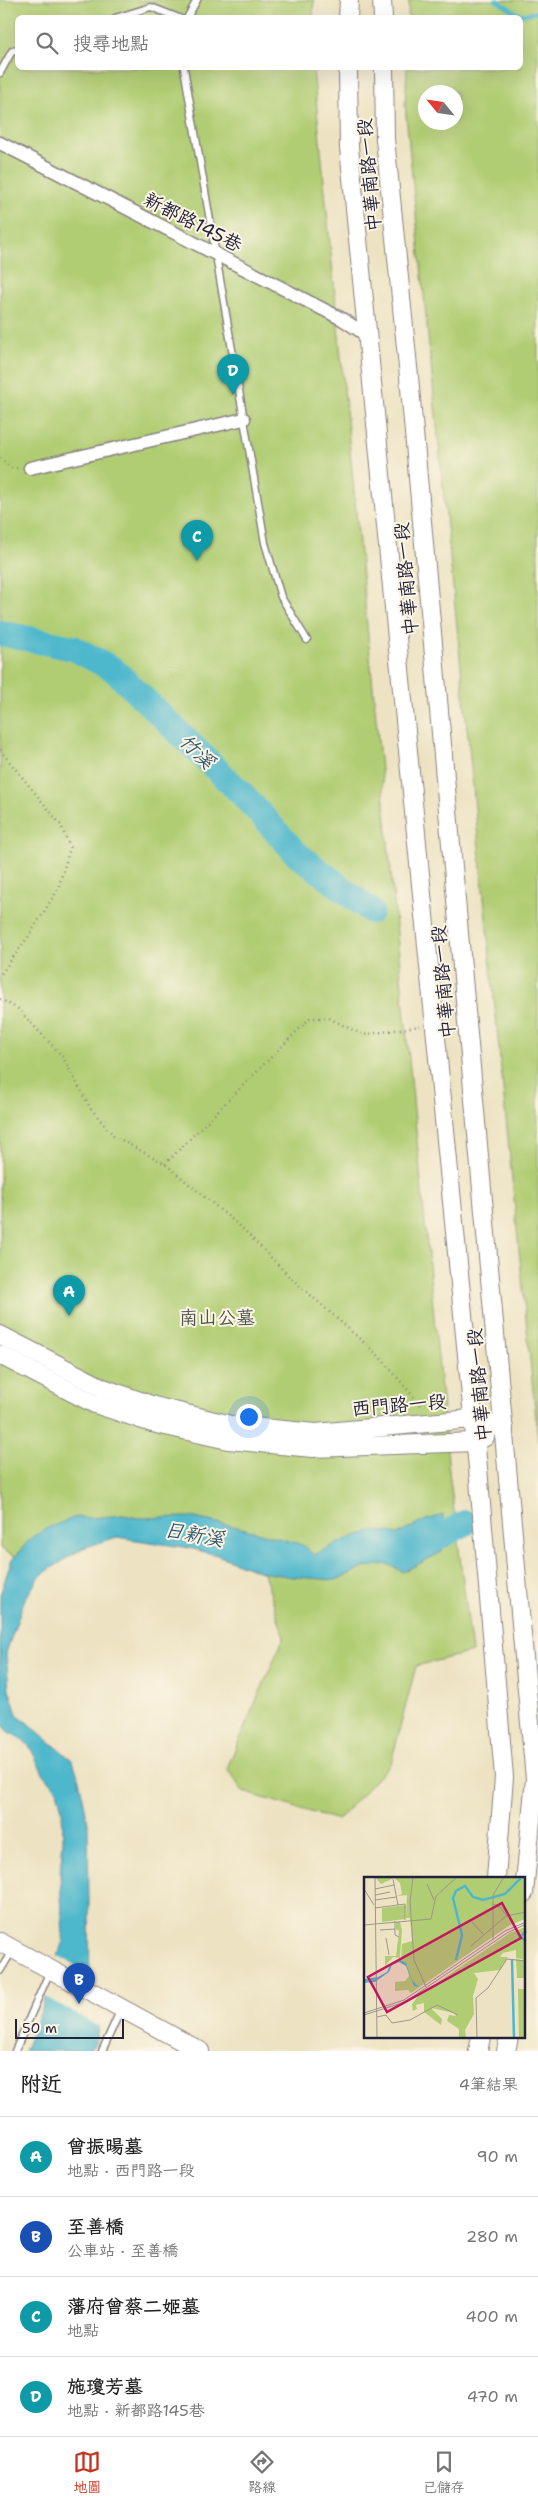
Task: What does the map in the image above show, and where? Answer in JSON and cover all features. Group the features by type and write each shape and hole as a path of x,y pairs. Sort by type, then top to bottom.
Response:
{"street":[{"path":"348,15 349,0"},
{"path":"382,0 383,15"},
{"name":"中華南路一段","path":"348,70 349,147 475,1442 504,1777 496,1877"},
{"name":"中華南路一段","path":"384,70 385,139 411,397 535,1779 526,1877"},
{"name":"新都路145巷","path":"0,143 342,319 368,336"},
{"path":"30,468 244,419"},
{"name":"西門路一段","path":"0,1335 103,1388 154,1406 231,1425 315,1433 472,1419 504,1428"},
{"name":"西門路一段","path":"0,1355 95,1404 152,1423 228,1440 313,1448 475,1442 504,1428"},
{"path":"6,1946 200,2051"},
{"path":"478,2051 481,2038"},
{"path":"506,2051 509,2038"}],"lane":[{"path":"189,15 197,0"},
{"path":"126,15 151,7 171,15"},
{"path":"0,73 12,51 15,50"},
{"path":"184,70 214,254 265,543 281,597 307,640"},
{"path":"0,1971 6,1946"},
{"path":"15,2051 52,1970"},
{"path":"102,2051 119,2007"}],"path":[{"path":"0,458 11,468 30,468"},
{"path":"0,750 61,825 70,848 58,888 30,936 0,975"},
{"path":"0,999 18,1010 62,1056 91,1109 114,1136 164,1164 242,1228 289,1276 379,1356 425,1410"},
{"path":"164,1164 310,1018 329,1018 363,1036 434,1024"}],"green space":[{"name":"南山公墓","path":"0,0 314,0 313,15 15,15 15,70 313,70 449,1471 472,1652 416,1666 391,1763 338,1820 243,1792 227,1768 284,1637 260,1560 118,1523 28,1564 0,1548"},
{"path":"409,0 538,0 538,1440 405,105 407,70 523,70 523,15 408,15"}],"water":[{"path":"123,1515 138,1518 190,1517 242,1528 303,1545 314,1555 355,1536 376,1532 398,1534 426,1520 443,1515 442,1552 403,1572 388,1564 366,1567 336,1580 293,1577 261,1572 217,1555 189,1548 117,1537 83,1548 44,1573 37,1580 24,1601 6,1653 9,1689 17,1714 73,1761 79,1779 88,1822 90,1990 105,1998 95,2043 89,2051 24,2051 41,2011 63,1940 60,1873 63,1840 62,1810 57,1790 43,1773 30,1747 23,1740 8,1731 0,1722 0,1595 11,1561 32,1537 47,1528 76,1517 91,1518"}],"pier":[{"path":"57,1955 92,1975 93,1988 107,1998 101,2028 44,1996"}],"waterway":[{"path":"496,0 520,15 538,12"},
{"name":"竹溪","path":"0,633 73,648 113,669 242,794 296,853 371,911"},
{"name":"日新溪","path":"411,1547 443,1535 465,1523"}],"place":[{"name":"施瓊芳墓","path":"233,395"},
{"name":"藩府曾蔡二姬墓","path":"197,561"},
{"name":"曾振暘墓","path":"69,1316"},
{"name":"至善橋","path":"79,2004"}]}
